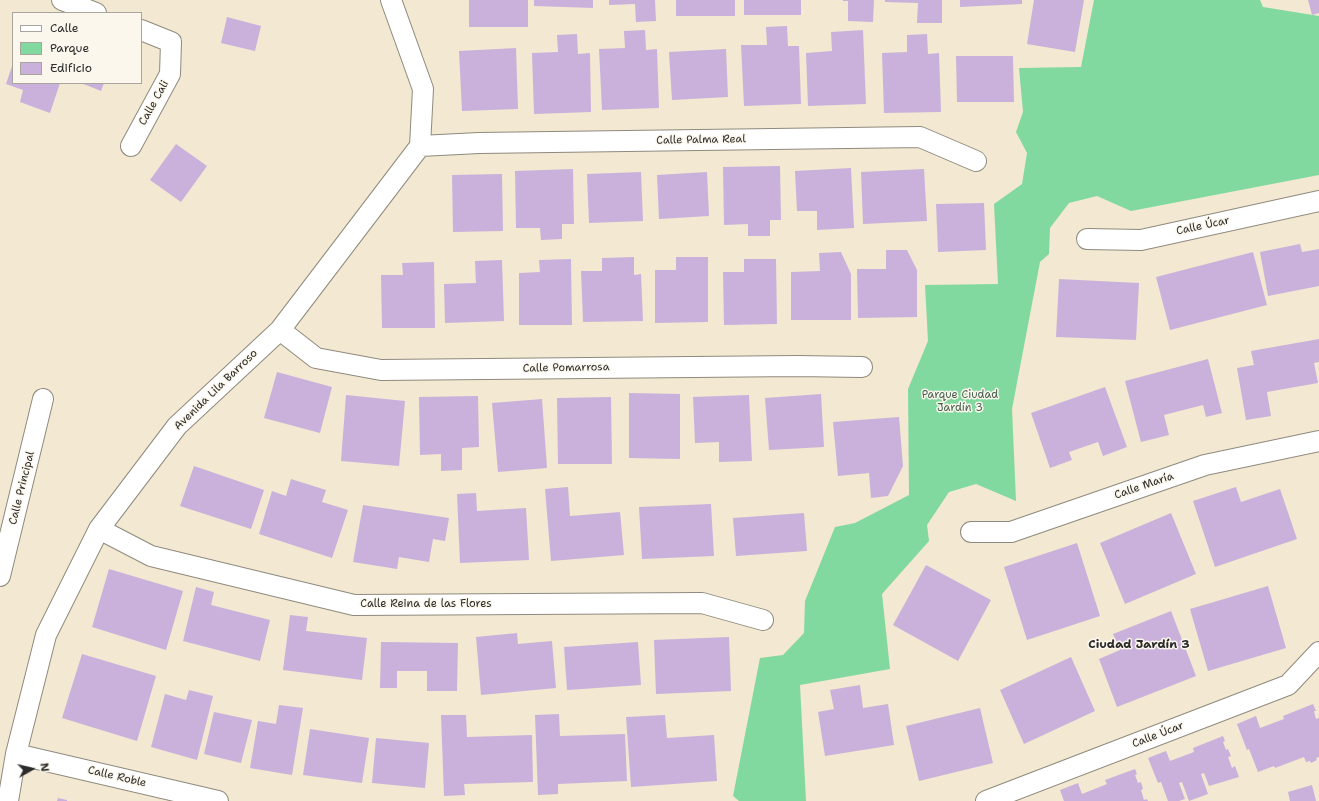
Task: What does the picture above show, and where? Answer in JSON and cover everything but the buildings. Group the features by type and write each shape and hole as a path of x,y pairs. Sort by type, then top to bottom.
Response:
{"street":[{"path":"62,0 93,12"},
{"path":"391,0 423,89 420,146"},
{"name":"Calle Cali","path":"131,146 170,74 171,42 142,30"},
{"name":"Calle Palma Real","path":"420,146 479,142 920,137 976,161"},
{"name":"Avenida Lila Barroso","path":"8,801 16,754 46,634 99,529 177,426 280,330 420,146"},
{"name":"Calle Úcar","path":"1086,239 1141,240 1319,201"},
{"name":"Calle Pomarrosa","path":"280,330 316,358 381,370 797,366 862,367"},
{"name":"Calle Principal","path":"0,576 43,399"},
{"name":"Calle María","path":"972,532 1011,532 1205,465 1319,441"},
{"name":"Calle Reina de las Flores","path":"99,529 151,556 354,604 702,603 763,620"},
{"name":"Calle Úcar","path":"986,801 1288,685 1319,652"},
{"name":"Calle Roble","path":"16,754 218,801"}],"green space":[{"name":"Parque Ciudad Jardín 3","path":"1094,0 1260,0 1263,7 1319,16 1319,175 1131,211 1097,196 1069,203 1050,228 1049,254 1040,262 1012,409 1016,501 976,484 949,492 927,525 929,541 882,594 890,669 800,685 806,801 739,801 733,796 760,658 783,655 804,633 805,601 835,527 855,523 909,495 908,389 928,341 925,285 998,284 994,204 1022,184 1027,153 1016,132 1023,112 1019,68 1081,67"}],"district":[{"name":"Ciudad Jardín 3","path":"1139,645"}]}
